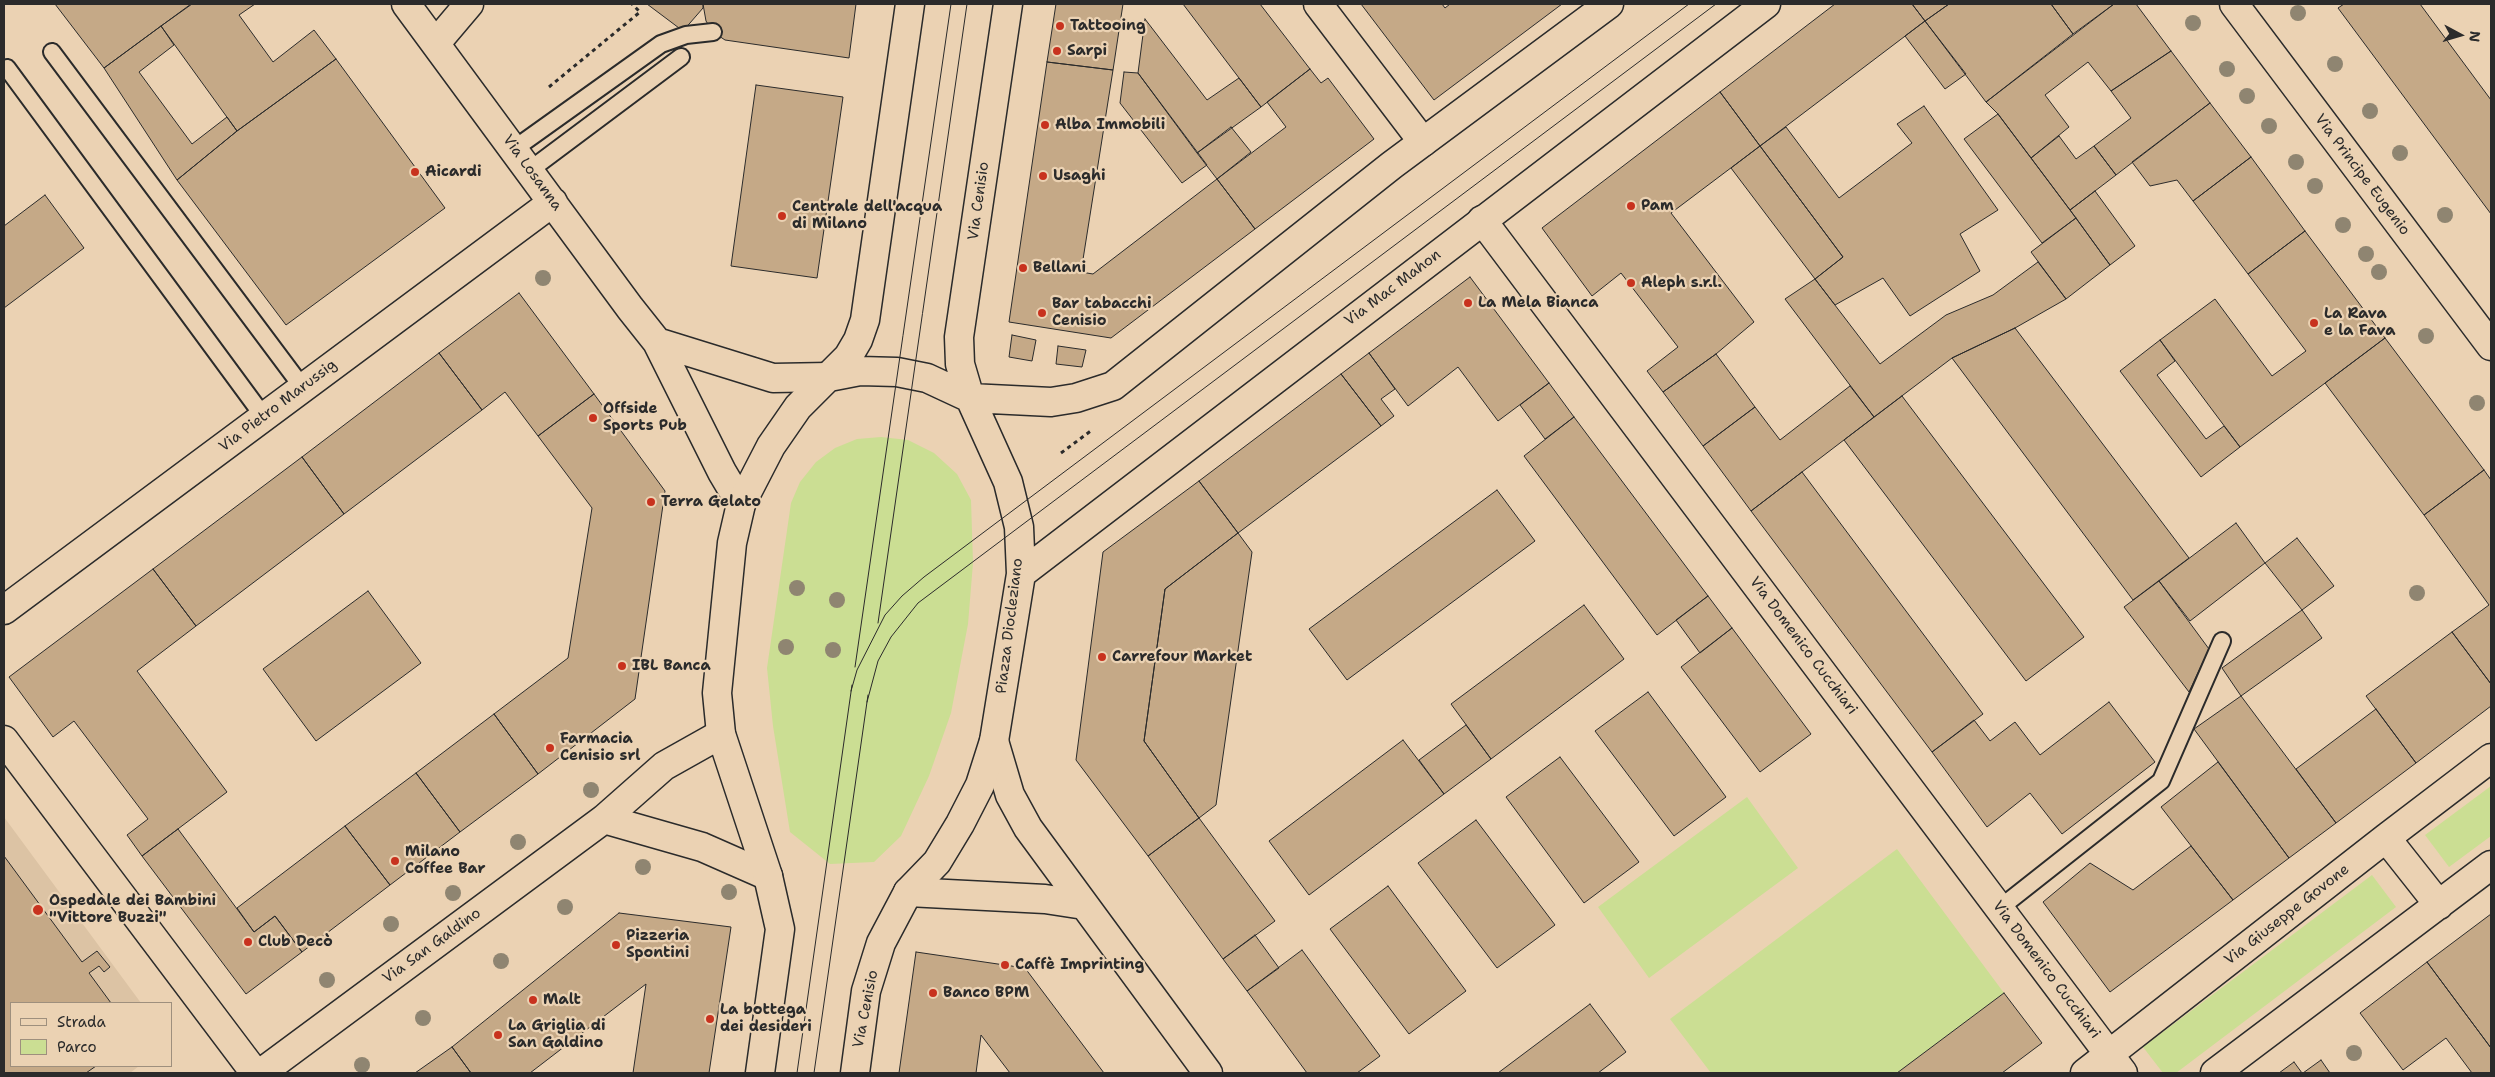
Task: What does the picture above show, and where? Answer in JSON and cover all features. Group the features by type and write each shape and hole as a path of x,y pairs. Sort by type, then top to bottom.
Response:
{"street":[{"name":"Via Losanna","path":"406,4 657,342 722,472 741,504"},
{"path":"436,43 469,4"},
{"path":"760,1073 780,929 768,876 720,734 717,693 732,543 741,504 771,446 798,406 848,357 858,340 865,320 910,4"},
{"name":"Via Cenisio","path":"970,398 960,364 959,337 1008,4"},
{"path":"1318,4 1423,142"},
{"path":"657,342 773,378 829,377 860,371 897,372 927,378 970,398 1051,402 1076,398 1113,386 1423,142 1609,4"},
{"name":"Via Mac Mahon","path":"1021,574 1766,4"},
{"name":"Via Principe Eugenio","path":"2234,4 2491,346"},
{"name":"Via Pietro Marussig","path":"4,610 553,202"},
{"name":"Via Domenico Cucchiari","path":"1482,220 2116,1064"},
{"name":"Piazza Diocleziano","path":"908,892 937,862 960,824 980,785 994,742 1021,574 1019,527 1008,482 970,398"},
{"name":"Via San Galdino","path":"261,1073 604,819 664,766 720,734"},
{"path":"4,740 255,1073"},
{"path":"994,742 1010,794 1028,828 1208,1073"},
{"name":"Via Giuseppe Govone","path":"2085,1073 2116,1064 2386,838 2491,758"},
{"path":"604,819 702,847 768,876"},
{"path":"2386,838 2438,905"},
{"path":"2215,1073 2491,865"},
{"path":"908,892 1036,898 1084,905"},
{"name":"Via Cenisio","path":"855,1073 866,991 881,943 908,892"}],"lane":[{"path":"522,160 661,44 686,35 713,32"},
{"path":"52,52 303,388"},
{"path":"522,160 681,57"},
{"path":"7,68 264,417"},
{"path":"2000,908 2162,781 2222,641"}],"path":[{"path":"542,92 640,12 632,4"}],"shaded area":[{"name":"Ospedale dei Bambini \"Vittore Buzzi\"","path":"4,817 140,1002 10,1002 10,1067 138,1067 130,1073 4,1073"}],"green space":[{"path":"881,437 908,440 934,453 957,474 971,500 973,563 968,624 951,713 929,776 901,836 874,862 830,864 790,832 773,726 767,668 791,503 800,482 816,462 835,448 857,439"},
{"path":"2491,786 2491,836 2449,867 2425,835"},
{"path":"1747,797 1798,868 1649,978 1598,907"},
{"path":"1897,849 2004,993 1897,1073 1711,1073 1670,1019"},
{"path":"2372,875 2396,907 2176,1073 2163,1073 2143,1047"}],"building":[{"path":"55,4 191,4 104,68"},
{"path":"192,4 255,4 239,15 273,62 314,30 336,59 237,131 161,26"},
{"path":"647,4 703,4 703,8 683,31"},
{"path":"703,4 856,4 849,58 725,40 713,32 706,21"},
{"path":"1056,4 1123,4 1113,70 1047,62"},
{"path":"1183,4 1260,4 1310,69 1261,107"},
{"path":"1361,4 1442,4 1445,8 1450,4 1562,4 1434,100"},
{"path":"1835,4 1912,4 1925,21 1760,146 1720,92"},
{"path":"1912,4 1949,4 1925,21"},
{"path":"1949,4 2051,4 2073,34 1986,102 1925,21"},
{"path":"2051,4 2114,4 2073,34"},
{"path":"2114,4 2136,4 2171,51 2111,91 2088,62 2045,95 2069,127 2031,158 1998,114 1986,102"},
{"path":"2344,4 2420,4 2491,100 2491,214 2338,8"},
{"path":"1145,19 1207,100 1239,78 1261,107 1197,153 1138,73"},
{"path":"1925,21 1966,74 1945,89 1905,36"},
{"path":"161,26 174,45 139,72 192,144 227,117 237,131 177,180 104,68"},
{"path":"2171,51 2210,103 2116,175 2094,146 2131,118 2111,91"},
{"path":"336,59 445,208 286,325 177,180 237,131"},
{"path":"1047,62 1113,70 1081,272 1093,274 1217,179 1255,229 1111,338 1009,322"},
{"path":"1310,69 1321,83 1328,78 1374,139 1255,229 1217,179 1286,127 1267,102"},
{"path":"1124,72 1138,73 1207,165 1182,183 1120,103"},
{"name":"Centrale dell'acqua di Milano","path":"756,85 843,97 817,278 731,266"},
{"path":"1720,92 1760,146 1671,213 1754,322 1716,354 1663,392 1647,371 1678,347 1621,273 1592,296 1542,228"},
{"path":"2210,103 2251,157 2193,201 2177,180 2150,186 2132,162"},
{"path":"1924,106 1998,210 1960,234 1980,271 1910,316 1883,278 1835,305 1815,279 1843,257 1760,146 1786,127 1839,198 1912,143 1897,124"},
{"path":"1998,114 2076,218 2042,243 1964,139"},
{"path":"1231,127 1251,152 1217,179 1197,153"},
{"path":"2059,136 2076,159 2094,146 2116,175 2070,210 2031,158"},
{"path":"1760,146 1843,257 1815,279 1731,168"},
{"path":"2251,157 2305,231 2248,274 2193,201"},
{"path":"2095,191 2135,246 2110,265 2070,210"},
{"path":"45,195 84,248 4,308 4,226"},
{"path":"2076,218 2110,265 2066,299 2031,252"},
{"path":"2305,231 2385,338 2240,447 2160,340 2215,299 2272,376 2306,351 2248,274"},
{"path":"2038,262 2066,299 2015,328 1952,358 1874,417 1785,299 1815,279 1880,364 1946,315 1993,295"},
{"path":"1470,277 1549,383 1498,421 1458,367 1408,406 1369,353"},
{"path":"519,293 594,394 538,436 505,392 482,410 439,353"},
{"path":"2015,328 2189,558 2133,600 1952,358"},
{"path":"1012,335 1036,340 1032,361 1009,357"},
{"path":"2385,338 2484,470 2424,515 2325,383"},
{"path":"2160,340 2175,361 2157,375 2206,439 2224,426 2240,447 2201,477 2120,371"},
{"path":"1058,346 1086,350 1082,367 1056,364"},
{"path":"439,353 482,410 344,514 302,457"},
{"path":"1369,353 1395,389 1381,399 1394,416 1381,426 1341,374"},
{"path":"1716,354 1755,407 1703,446 1663,392"},
{"path":"1341,374 1381,426 1238,533 1199,481"},
{"path":"1549,383 1574,417 1545,439 1520,405"},
{"path":"1850,386 1874,417 1751,511 1703,446 1755,407 1780,440"},
{"path":"594,394 665,491 635,699 538,774 494,714 568,658 592,508 538,436"},
{"path":"1902,396 2084,637 2026,681 1844,440"},
{"path":"1574,417 1708,596 1657,635 1524,456"},
{"path":"302,457 344,514 196,626 153,569"},
{"path":"2484,470 2491,480 2491,684 2452,632 2489,605 2424,515"},
{"path":"1802,472 1983,714 1932,752 1751,511"},
{"path":"1199,481 1238,533 1165,589 1144,741 1199,818 1148,856 1076,760 1103,552"},
{"path":"1497,490 1535,541 1347,680 1309,629"},
{"path":"2236,523 2265,563 2190,621 2159,581"},
{"path":"1238,533 1252,552 1216,805 1199,818 1144,741 1165,589"},
{"path":"2297,538 2334,586 2302,610 2265,563"},
{"path":"153,569 196,626 137,671 227,792 142,856 127,835 148,819 74,721 53,737 9,677"},
{"path":"2159,581 2209,649 2189,692 2124,607"},
{"path":"368,591 421,663 316,741 263,669"},
{"path":"1708,596 1732,628 1700,653 1676,620"},
{"path":"1584,605 1624,659 1491,759 1451,704"},
{"path":"2302,610 2322,638 2241,696 2222,668"},
{"path":"1732,628 1811,734 1760,772 1681,667"},
{"path":"2452,632 2491,684 2491,706 2416,763 2366,696"},
{"path":"1648,692 1726,797 1674,836 1595,731"},
{"path":"2241,696 2336,823 2289,858 2194,729"},
{"path":"2109,702 2155,762 2062,834 2030,793 1987,827 1932,752 1974,720 1990,741 2015,722 2040,755"},
{"path":"2376,709 2416,763 2336,823 2296,769"},
{"path":"494,714 538,774 460,832 416,773"},
{"path":"1466,725 1491,759 1444,794 1419,760"},
{"path":"1403,740 1444,794 1309,895 1269,841"},
{"path":"1560,757 1639,862 1584,903 1506,797"},
{"path":"2218,762 2289,858 2233,900 2161,807"},
{"path":"416,773 460,832 390,885 345,826"},
{"path":"1199,818 1275,921 1223,959 1148,856"},
{"path":"1476,820 1555,925 1497,968 1418,863"},
{"path":"345,826 390,885 302,952 275,916 254,932 237,908"},
{"path":"178,829 254,932 275,916 302,952 246,994 142,856"},
{"path":"2191,846 2233,900 2110,992 2043,902 2090,863 2133,890"},
{"name":"Ospedale dei Bambini \"Vittore Buzzi\"","path":"4,856 82,962 97,951 110,967 104,972 99,966 89,973 110,1002 10,1002 10,1067 95,1067 86,1073 4,1073"},
{"path":"1388,886 1466,991 1409,1034 1330,929"},
{"path":"619,913 731,927 709,1073 633,1073 646,984 530,1073 471,1073 452,1047"},
{"path":"2491,914 2491,1048 2427,962"},
{"path":"1255,935 1279,968 1247,991 1223,959"},
{"path":"1302,950 1380,1056 1357,1073 1307,1073 1247,991"},
{"path":"916,952 1025,968 1104,1073 1010,1073 981,1035 976,1073 899,1073"},
{"path":"2427,962 2491,1048 2491,1073 2472,1073 2446,1038 2403,1070 2360,1013"},
{"path":"2004,993 2042,1043 2002,1073 1897,1073"},
{"path":"1590,1004 1626,1052 1598,1073 1498,1073"},
{"path":"452,1047 471,1073 415,1073"},
{"path":"2321,1060 2330,1073 2303,1073"},
{"path":"2294,1062 2302,1073 2279,1073"}],"tram line":[{"path":"855,667 951,4"},
{"path":"878,623 967,4"},
{"path":"851,691 857,670 885,615 902,596 924,577 1689,4"},
{"path":"867,702 878,661 891,637 918,603 1716,4"},
{"path":"797,1073 852,685"},
{"path":"814,1073 868,695"}],"place":[{"name":"Tattooing","path":"1060,26"},
{"name":"Sarpi","path":"1057,51"},
{"name":"Alba Immobili","path":"1045,125"},
{"name":"Aicardi","path":"415,172"},
{"name":"Usaghi","path":"1043,176"},
{"name":"Pam","path":"1631,206"},
{"name":"Centrale dell'acqua di Milano","path":"782,216"},
{"name":"Bellani","path":"1023,268"},
{"name":"Aleph s.r.l.","path":"1631,283"},
{"name":"La Mela Bianca","path":"1468,303"},
{"name":"Bar tabacchi Cenisio","path":"1042,313"},
{"name":"La Rava e la Fava","path":"2314,323"},
{"name":"Offside Sports Pub","path":"593,418"},
{"name":"Terra Gelato","path":"651,502"},
{"name":"Carrefour Market","path":"1102,657"},
{"name":"IBL Banca","path":"622,666"},
{"name":"Farmacia Cenisio srl","path":"550,748"},
{"name":"Milano Coffee Bar","path":"395,861"},
{"name":"Ospedale dei Bambini \"Vittore Buzzi\"","path":"38,910"},
{"name":"Club Decò","path":"248,942"},
{"name":"Pizzeria Spontini","path":"616,945"},
{"name":"Caffè Imprinting","path":"1005,965"},
{"name":"Banco BPM","path":"933,993"},
{"name":"Malt","path":"533,1000"},
{"name":"La bottega dei desideri","path":"710,1019"},
{"name":"La Griglia di San Galdino","path":"498,1035"}]}
